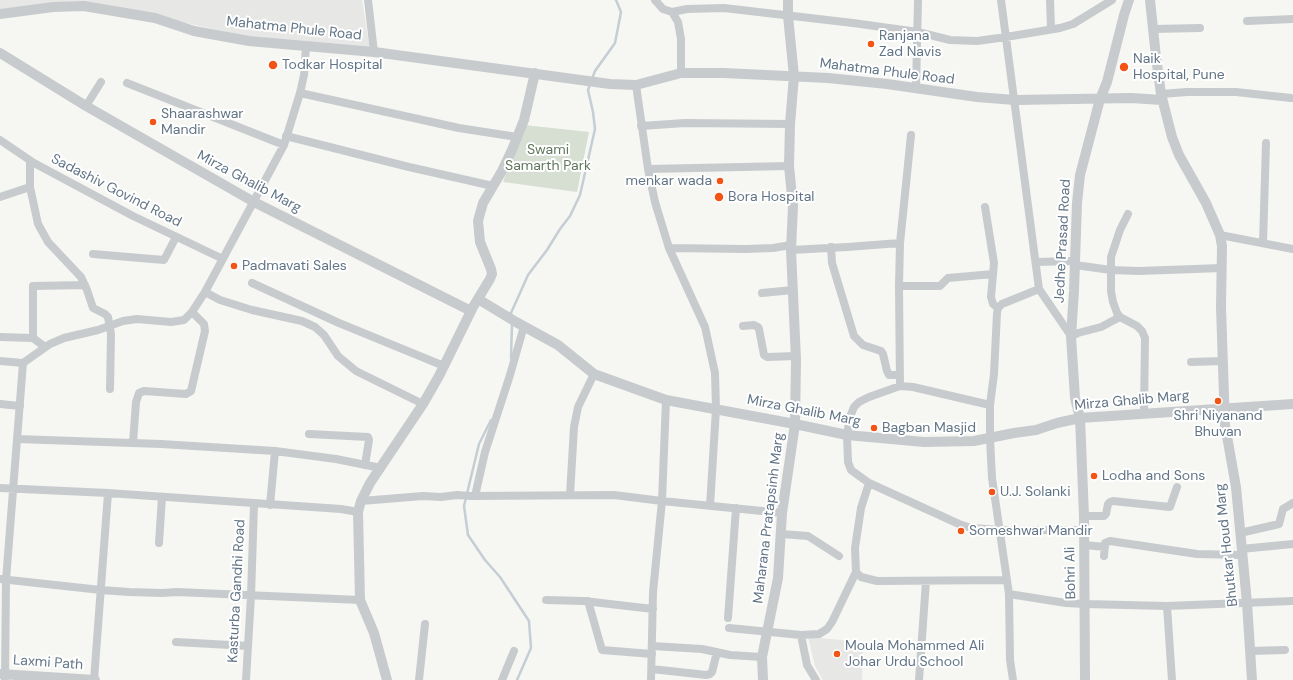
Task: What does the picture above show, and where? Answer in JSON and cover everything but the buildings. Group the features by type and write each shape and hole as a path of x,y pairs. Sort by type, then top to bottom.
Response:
{"street":[{"path":"368,0 374,52"},
{"path":"655,0 663,9 672,12 687,9 724,8 918,32 950,40 977,40 1006,37 1073,24 1112,0"},
{"name":"Maharana Pratapsinh Marg","path":"763,680 762,657 778,578 782,513 795,424 796,356 791,247 793,206 789,166 790,124 794,76 788,16 788,0"},
{"path":"916,89 918,0"},
{"path":"1001,0 1039,289 1071,336 1101,327 1120,317"},
{"path":"1050,0 1051,29"},
{"name":"Jedhe Prasad Road","path":"1080,418 1075,398 1071,336 1077,203 1080,175 1100,99 1107,82 1129,0"},
{"name":"Bhutkar Houd Marg","path":"1150,0 1162,97 1172,137 1179,155 1206,203 1220,236 1222,246 1221,307 1225,425 1236,487 1248,603 1252,680"},
{"name":"Mahatma Phule Road","path":"0,14 53,7 84,6 155,18 194,31 249,40 374,52 610,84 636,85 681,73 724,73 835,79 977,97 1015,100 1162,97"},
{"path":"672,12 678,22 681,39 681,73"},
{"path":"1247,21 1293,19"},
{"path":"1153,29 1200,28"},
{"path":"0,361 23,362 45,347 64,338 123,321 137,319 171,322 184,320 192,312 223,260 284,145 304,75 306,46"},
{"name":"Mirza Ghalib Marg","path":"0,53 86,106 254,202 471,311"},
{"path":"387,680 374,633 360,600 358,512 361,501 370,484 423,404 444,366 471,311 492,274 480,242 478,221 483,203 502,171 524,120 535,73"},
{"path":"86,106 101,82"},
{"path":"127,83 284,145"},
{"path":"636,85 648,170 655,202 670,248 705,327 715,373 716,409 710,506"},
{"path":"1162,97 1187,92 1236,92 1291,98"},
{"path":"300,93 459,128 517,137"},
{"path":"641,126 685,123 790,124"},
{"path":"900,386 900,243 911,135"},
{"path":"286,136 409,167 493,186"},
{"name":"Sadashiv Govind Road","path":"0,140 30,161 133,216 223,260"},
{"path":"1263,244 1266,143"},
{"path":"30,161 30,187 38,224 48,242 81,277 93,308 108,317 111,334 110,389"},
{"path":"648,170 789,166"},
{"path":"0,197 30,187"},
{"path":"986,207 994,263 991,297 993,304 998,308"},
{"path":"1128,214 1116,241 1111,257 1113,302 1120,317 1137,326 1142,331 1145,338 1144,414"},
{"path":"1220,236 1293,249"},
{"path":"93,254 164,260 176,237"},
{"path":"670,248 831,248 900,243"},
{"path":"831,248 832,263 854,336 863,345 881,350 889,374 899,375"},
{"path":"1036,262 1075,263 1111,270 1139,271 1222,268"},
{"path":"899,286 940,286 948,278 993,274"},
{"path":"252,283 444,366"},
{"path":"33,338 32,286 85,285"},
{"path":"1012,680 1010,660 1010,594 992,478 990,406 994,374 998,308 1002,304 1039,289"},
{"path":"762,293 793,290"},
{"path":"205,292 220,300 252,310 302,321 315,327 324,334 338,356 356,371 423,404"},
{"name":"Mirza Ghalib Marg","path":"478,299 558,345 594,374 666,400 847,435 924,442 974,441 1036,430 1057,423 1080,418 1293,404"},
{"path":"133,443 136,402 139,393 144,391 186,394 191,391 205,331 204,324 192,312"},
{"path":"315,327 321,314"},
{"path":"473,496 485,452 510,375 520,324"},
{"path":"743,326 758,326 764,355 767,357 796,356"},
{"path":"0,337 33,338 45,347"},
{"path":"1191,362 1224,361"},
{"path":"3,676 3,579 13,489 23,362"},
{"path":"570,495 574,426 578,407 594,374"},
{"path":"990,406 913,387 900,386 859,402 854,407 850,417 847,435 848,462 851,470 869,483 971,528 1001,530 1084,530"},
{"path":"651,680 653,592 662,501 666,400"},
{"path":"0,404 20,406"},
{"name":"Bohri Ali","path":"1080,418 1084,516 1085,680"},
{"path":"309,434 368,436 369,440 364,465"},
{"path":"17,439 133,443 275,452 336,459 381,468"},
{"path":"270,505 275,452"},
{"path":"729,628 801,635 819,634 827,629 832,622 856,572 855,548 861,508 869,483"},
{"path":"1084,516 1104,516 1106,514 1108,504 1113,501 1170,507 1177,487"},
{"path":"0,488 108,493 342,509 358,512"},
{"path":"95,680 108,493"},
{"path":"361,501 458,495 614,495 782,513"},
{"path":"159,543 162,497"},
{"path":"1240,533 1279,524 1283,509 1293,503"},
{"name":"Kasturba Gandhi Road","path":"246,680 254,504"},
{"path":"728,618 736,508"},
{"path":"781,534 808,536 839,556"},
{"path":"1104,556 1105,543 1110,540 1197,554 1242,552 1293,544"},
{"path":"1084,545 1105,547"},
{"path":"856,572 861,577 877,582 1008,580"},
{"path":"3,579 101,590 360,600"},
{"path":"919,680 926,581"},
{"path":"1010,594 1066,603 1085,604 1167,606 1293,601"},
{"path":"546,600 588,601 653,609"},
{"path":"588,601 602,650 702,649 730,655 762,657"},
{"path":"1167,606 1172,680"},
{"path":"419,680 425,624"},
{"path":"801,635 807,665 816,680"},
{"path":"176,642 248,646"},
{"path":"1250,651 1285,650"},
{"path":"502,680 514,652"},
{"path":"652,669 706,675 712,672 717,652"},
{"name":"Laxmi Path","path":"3,676 95,680"}],"shaded area":[{"path":"0,0 362,0 370,50 258,39 114,7 0,12"},
{"name":"Moula Mohammed Ali Johar Urdu School","path":"808,637 863,642 862,680 823,680 815,666"}],"green space":[{"name":"Swami Samarth Park","path":"524,125 589,132 577,192 503,182"}],"waterway":[{"path":"592,79 595,71 615,43 621,12 616,0"},
{"path":"511,317 511,313 528,275 570,216 580,195 595,129 588,90 590,84"},
{"path":"511,358 512,324"},
{"path":"491,420 479,444 464,506 468,535 485,560 500,577 529,621 531,648 517,680"}],"place":[{"name":"Ranjana Zad Navis","path":"871,44"},
{"name":"Todkar Hospital","path":"273,65"},
{"name":"Naik Hospital, Pune","path":"1124,67"},
{"name":"Shaarashwar Mandir","path":"153,122"},
{"name":"menkar wada","path":"720,181"},
{"name":"Bora Hospital","path":"719,197"},
{"name":"Padmavati Sales","path":"234,266"},
{"name":"Shri Niyanand Bhuvan","path":"1218,401"},
{"name":"Bagban Masjid","path":"874,428"},
{"name":"Lodha and Sons","path":"1094,476"},
{"name":"U.J. Solanki","path":"992,492"},
{"name":"Someshwar Mandir","path":"961,531"},
{"name":"Moula Mohammed Ali Johar Urdu School","path":"837,654"}]}
